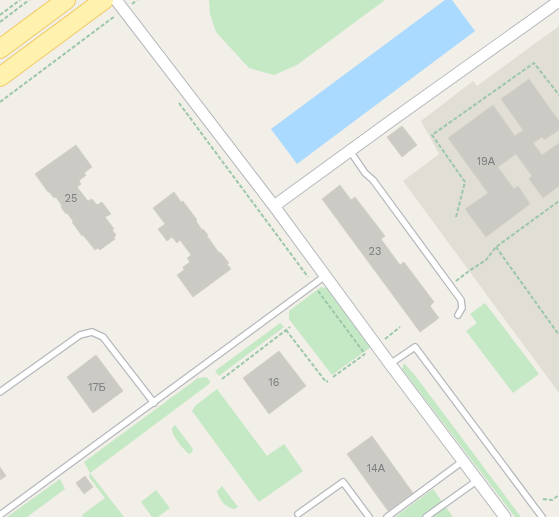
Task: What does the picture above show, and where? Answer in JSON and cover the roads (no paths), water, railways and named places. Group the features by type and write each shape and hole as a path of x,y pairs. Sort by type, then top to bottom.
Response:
{"main road":[{"path":"0,49 66,0"},
{"path":"0,76 104,0"}],"street":[{"path":"116,0 274,206 505,517"},
{"path":"274,206 559,1"}],"lane":[{"path":"350,151 461,300 462,308 458,315"},
{"path":"0,515 325,276"},
{"path":"0,392 80,335 92,332 103,337 154,403"},
{"path":"390,364 415,347 542,517"},
{"path":"387,517 463,461"},
{"path":"426,517 478,480"},
{"path":"298,514 343,482 369,517"}],"water":[{"path":"445,0 452,0 475,31 297,164 271,129"}]}
